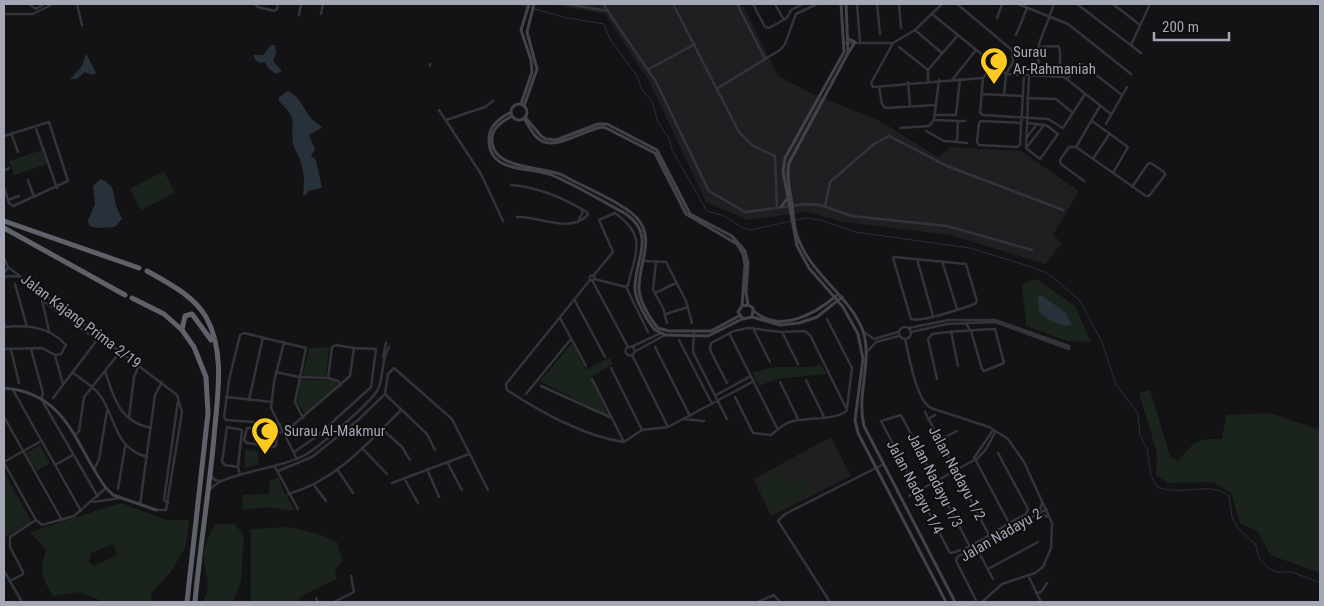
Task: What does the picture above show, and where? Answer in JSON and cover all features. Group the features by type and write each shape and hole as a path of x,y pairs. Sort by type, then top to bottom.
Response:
{"highway":[{"path":"4,221 139,268"},
{"path":"4,230 125,295"},
{"path":"147,271 192,300 206,318 215,346 219,378 211,473 195,602"},
{"path":"132,298 164,314 182,330 202,364 208,394 188,602"},
{"path":"182,330 185,316 192,314 215,346"}],"street":[{"path":"29,4 36,9 44,4"},
{"path":"4,14 34,14 53,4"},
{"path":"76,4 82,25"},
{"path":"255,4 258,7 277,9 278,4"},
{"path":"299,15 301,4"},
{"path":"321,14 323,4"},
{"path":"522,105 532,67 521,30 529,4"},
{"path":"522,105 537,69 527,32 534,4"},
{"path":"567,4 608,11"},
{"path":"603,4 649,69 709,191 745,212 805,204 825,206 852,216 947,226 1032,250"},
{"path":"673,4 745,140 775,156 781,208"},
{"path":"737,4 765,59"},
{"path":"752,4 765,27 769,28 784,20 791,10 803,4"},
{"path":"775,4 784,20"},
{"path":"718,88 765,59 785,44 794,17 817,4"},
{"path":"841,4 848,53"},
{"path":"790,206 783,171 785,158 844,52 849,38 846,4"},
{"path":"857,4 857,42 848,53 791,156 788,174 791,213 797,246 806,263 843,307 858,334 862,360 855,423 872,462 946,602"},
{"path":"877,4 880,34"},
{"path":"899,4 901,28"},
{"path":"942,4 915,30 893,43 872,83 873,87 908,82 983,78"},
{"path":"957,4 1012,50 1013,62 1006,74 1004,96"},
{"path":"997,18 1002,4"},
{"path":"1018,4 1068,24 1131,74"},
{"path":"1038,76 1039,47 1054,4"},
{"path":"1077,4 1141,53"},
{"path":"1113,4 1140,25"},
{"path":"1131,45 1150,4"},
{"path":"799,5 802,11"},
{"path":"1016,34 1028,8"},
{"path":"932,14 1006,74 1067,79 1111,114"},
{"path":"915,30 942,53"},
{"path":"928,81 928,70 958,35"},
{"path":"849,38 857,42"},
{"path":"847,43 893,43"},
{"path":"649,69 695,44"},
{"path":"1039,47 1058,46 1060,50 1060,70"},
{"path":"899,47 928,70"},
{"path":"952,80 976,50"},
{"path":"1067,79 1082,64 1122,95"},
{"path":"994,65 983,78 981,114 1022,118 1048,118 1064,128 1085,94"},
{"path":"1021,123 981,121 977,142 979,145 1017,147 1020,145 1024,75"},
{"path":"1026,148 1029,76"},
{"path":"934,115 956,114 960,79"},
{"path":"900,128 929,126 934,120 938,80"},
{"path":"908,82 910,106"},
{"path":"879,87 883,107 936,105"},
{"path":"1106,124 1127,87"},
{"path":"982,94 1023,96"},
{"path":"1028,98 1056,99 1073,113"},
{"path":"446,120 485,107 493,101"},
{"path":"522,105 514,106 512,114 496,127 492,146 496,154 512,164 551,170 629,211 640,223 645,235 644,261 638,286 639,294 656,325 661,329 694,333"},
{"path":"522,105 527,111 524,118"},
{"path":"1076,147 1100,106"},
{"path":"439,110 482,174 503,221"},
{"path":"512,114 519,120 524,118"},
{"path":"512,114 495,123 489,138 492,152 502,164 551,174 626,214 636,222 642,235 643,243 635,289 655,333 653,336"},
{"path":"524,118 540,136 546,139 556,140 598,124 608,124 657,150 687,211 732,236 745,251 748,263 746,292 748,304 764,318 780,320 797,319 810,315 830,304 843,307"},
{"path":"524,118 537,137 546,143 559,142 604,127 655,153 686,214 732,240 741,248 745,264 742,306 738,312 741,317 747,320 752,317 754,311"},
{"path":"934,120 965,121"},
{"path":"957,142 958,121"},
{"path":"1092,121 1128,147 1112,173"},
{"path":"1026,148 1040,159 1058,136 1058,133 1045,125 1027,123"},
{"path":"4,136 35,126 50,124 68,177 66,183 57,188 13,206 8,200 4,187"},
{"path":"1026,138 1037,124"},
{"path":"1026,148 1045,125"},
{"path":"35,126 57,188"},
{"path":"926,131 944,141 967,143"},
{"path":"11,133 18,152"},
{"path":"1094,160 1110,134"},
{"path":"825,206 830,182 874,144 889,136 947,166 1064,210"},
{"path":"1084,181 1061,164 1060,160 1068,146 1076,147 1112,173 1132,187 1146,196 1149,196 1165,175 1164,172 1151,163 1132,187"},
{"path":"4,171 9,168"},
{"path":"28,180 34,197"},
{"path":"511,185 539,189 582,209 588,215 578,220 558,223 517,218"},
{"path":"8,200 19,196"},
{"path":"781,208 787,197"},
{"path":"781,208 791,213"},
{"path":"578,220 582,214 582,209"},
{"path":"648,332 627,286 637,244 636,237 630,225 615,213 598,220 612,252 506,384 506,388 530,405 602,438 624,442 642,430 668,427 754,381"},
{"path":"794,229 807,257 840,295 862,331 866,353 860,400 862,418 867,432 955,602"},
{"name":"Jalan Kajang Prima 2/19","path":"4,258 8,267 162,382 173,391 178,399 182,412 167,504 164,511 156,510"},
{"path":"892,258 917,259 966,264 977,301 933,316 914,321 911,319 892,258"},
{"path":"917,259 933,316"},
{"path":"644,261 666,262 688,307 692,323"},
{"path":"942,261 957,309"},
{"path":"656,262 652,288 666,314 667,323"},
{"path":"4,273 8,267"},
{"path":"4,278 12,276 23,278"},
{"path":"592,278 627,286"},
{"path":"592,278 629,347 634,352"},
{"path":"596,285 599,280"},
{"path":"655,293 676,282"},
{"path":"15,284 27,327"},
{"path":"830,291 830,304"},
{"path":"40,292 49,331"},
{"path":"752,317 770,324 799,323 817,317 840,295"},
{"path":"42,300 97,340"},
{"path":"574,300 605,357"},
{"path":"742,306 748,304"},
{"path":"666,314 688,307"},
{"path":"944,312 948,320"},
{"path":"938,322 940,314"},
{"path":"653,328 660,333 666,334 711,331 741,317"},
{"path":"560,318 586,366"},
{"path":"735,397 754,434 771,435 777,428 798,420 840,415 847,410 852,368 826,318"},
{"path":"862,331 874,339 898,332 901,327 909,328 948,320 1005,321 1069,346 1070,349 995,322 947,324 911,332 910,336 905,339"},
{"path":"4,322 4,327 42,328 49,331 66,345 61,354 55,356"},
{"path":"971,330 976,323"},
{"path":"937,379 929,336 951,331 971,330 995,329 1003,365 984,371 982,369 971,330 966,324"},
{"path":"727,383 709,348 711,343 739,329 753,328 782,332 803,331 808,333 847,410"},
{"path":"753,328 770,362"},
{"path":"909,328 911,332"},
{"path":"632,355 626,354 629,347 669,330"},
{"path":"951,331 958,366"},
{"path":"280,424 226,420 224,417 226,397 240,335 247,332 306,348 295,402 304,418"},
{"path":"782,332 798,364"},
{"path":"898,332 905,339 924,404 989,428 1008,439 1024,462 1050,518 1052,532 1049,555 1040,569 1002,584 982,602"},
{"path":"694,333 693,352 727,418"},
{"path":"729,333 777,428"},
{"path":"632,355 634,352 666,334"},
{"path":"53,398 100,336"},
{"path":"866,353 876,342 900,336"},
{"path":"248,400 263,337"},
{"path":"526,394 571,339"},
{"path":"678,340 712,404"},
{"path":"284,342 276,372 271,408 297,459"},
{"path":"208,492 215,484 275,467 297,459 313,449 376,393 386,343"},
{"path":"294,452 316,437 371,387 376,349 336,345 332,347 328,378"},
{"path":"655,347 690,416"},
{"path":"278,432 274,447 247,444 244,440 247,428 284,432 304,418 350,376 354,348"},
{"path":"383,358 390,348"},
{"path":"4,349 46,349 55,356 63,384"},
{"path":"11,350 19,383"},
{"path":"32,350 43,393 42,401 98,497"},
{"path":"75,436 79,431 84,397 120,351"},
{"path":"632,355 668,427"},
{"path":"128,418 134,377 139,365"},
{"path":"278,471 300,463 326,447 385,394 388,374 391,369 397,368 452,419 468,454 488,490"},
{"path":"611,368 642,430"},
{"path":"105,371 120,409 137,425 151,428"},
{"path":"276,372 299,377 328,378 338,381 341,385"},
{"path":"73,373 100,396 125,447 135,454 147,458"},
{"path":"716,395 751,376"},
{"path":"592,379 624,442"},
{"path":"806,380 824,417"},
{"path":"140,505 155,395 162,382"},
{"path":"780,382 798,420"},
{"path":"540,386 612,418"},
{"path":"4,388 12,388 42,401 63,416 106,488 121,498 156,510"},
{"path":"12,388 81,511"},
{"path":"729,388 731,392"},
{"path":"385,394 427,434 435,450"},
{"path":"226,397 272,402"},
{"path":"94,470 99,459 107,410"},
{"path":"288,494 314,485 337,469 401,410"},
{"name":"Jalan Nadayu 1/2","path":"925,412 989,535"},
{"name":"Jalan Nadayu 1/4","path":"901,415 881,421 950,553 969,546"},
{"name":"Jalan Nadayu 1/3","path":"901,415 969,546"},
{"path":"928,419 935,415"},
{"path":"4,417 62,520"},
{"path":"683,419 704,421"},
{"path":"105,422 113,422"},
{"path":"238,468 222,462 227,427 242,430 238,468 240,476"},
{"path":"989,428 992,435"},
{"path":"382,429 402,447 410,460"},
{"path":"939,440 957,431"},
{"path":"910,496 974,459 985,448 994,431"},
{"path":"992,435 1000,434"},
{"path":"41,441 4,463 35,519 42,526 74,516 98,497 106,488"},
{"path":"118,489 125,447"},
{"path":"361,448 386,474"},
{"path":"969,546 1026,514 1028,509 998,453"},
{"path":"55,465 74,454"},
{"path":"392,483 468,454"},
{"path":"974,459 1010,523"},
{"path":"447,462 462,490"},
{"path":"869,471 872,462"},
{"path":"830,602 778,521 785,514 884,464"},
{"path":"275,467 288,494 298,509"},
{"path":"337,469 353,493"},
{"path":"427,469 439,497"},
{"path":"869,471 879,474"},
{"path":"211,473 215,480 223,481"},
{"path":"404,478 418,503"},
{"path":"314,485 326,501"},
{"path":"91,503 121,498"},
{"path":"1042,500 1038,514 1043,514 1050,518"},
{"name":"Jalan Nadayu 2","path":"976,600 956,561 957,557 1047,509"},
{"path":"10,581 24,572 10,547 10,537 35,519"},
{"path":"988,569 1038,542"},
{"path":"976,546 993,579"},
{"path":"4,571 22,602"},
{"path":"1028,575 1041,602"},
{"path":"334,602 354,592 352,576"},
{"path":"1036,593 1041,592 1047,583"},
{"path":"758,602 772,595 776,596 780,602"},
{"path":"316,598 318,602"}],"shaded area":[{"path":"550,4 742,4 778,76 815,95 880,121 938,157 950,147 1021,151 1079,191 1053,235 1062,243 1045,264 950,235 843,222 807,212 748,220 706,202 649,81 605,14"},
{"path":"271,45 275,45 276,53 273,61 282,71 276,74 268,68 265,62 259,63 254,58 254,55 263,55"},
{"path":"86,53 96,73 92,75 85,72 77,79 70,79 82,66"},
{"path":"288,91 295,95 311,119 322,128 309,135 315,149 311,156 316,160 322,188 308,191 306,195 303,195 304,180 302,166 293,145 291,117 279,101 279,97"},
{"path":"42,150 47,164 14,175 9,161"},
{"path":"164,171 175,193 141,210 130,189"},
{"path":"101,179 110,185 114,191 117,208 122,219 115,227 98,228 89,226 88,220 95,204 93,186"},
{"path":"1037,279 1075,306 1091,342 1067,341 1026,326 1022,284"},
{"path":"1041,295 1066,313 1072,325 1055,323 1039,312 1038,297"},
{"path":"572,343 586,370 610,357 613,364 591,377 608,416 540,381"},
{"path":"329,347 326,376 302,376 310,348"},
{"path":"820,364 827,374 777,379 759,386 752,372 775,367 812,367"},
{"path":"301,380 334,380 338,385 305,414 297,402"},
{"path":"1150,390 1170,456 1178,461 1197,442 1207,439 1222,439 1226,415 1270,413 1320,430 1320,573 1270,555 1258,532 1240,523 1231,493 1213,482 1168,483 1156,475 1157,453 1139,393"},
{"path":"831,437 851,476 771,516 753,479"},
{"path":"40,445 50,463 37,471 26,453"},
{"path":"245,449 258,451 259,465 245,468"},
{"path":"780,466 790,484 806,477 815,494 805,499 802,493 796,496 799,501 774,514 771,509 768,510 760,488"},
{"path":"4,472 31,523 4,538"},
{"path":"4,474 30,520 4,534"},
{"path":"279,477 283,490 294,508 292,511 266,507 242,510 243,495 269,494 270,481"},
{"path":"121,503 167,520 189,520 186,546 171,572 151,593 152,602 104,602 80,592 53,596 46,584 42,569 46,550 30,532","holes":["113,544 117,555 94,566 89,562 91,553"]},
{"path":"216,524 235,524 244,536 241,581 233,602 202,602 208,587 204,552"},
{"path":"288,527 318,534 337,542 343,562 335,569 337,579 301,596 298,602 251,602 251,529"}],"waterway":[{"path":"518,4 563,17 604,24 610,39 637,76 642,90 652,101 658,122 670,140 672,150 707,211 724,216 743,228 751,230 791,221"},
{"path":"795,220 807,218 820,220 855,232 970,248 1045,272 1080,301 1102,342 1116,385 1138,413 1140,436 1147,449 1151,475 1157,487 1167,490 1213,489 1221,491 1229,496 1232,517 1237,527 1256,545 1259,558 1267,567 1276,572 1292,572 1320,583"}],"place":[{"name":"Surau Ar-Rahmaniah","path":"994,85"},
{"name":"Surau Al-Makmur","path":"265,455"}]}
